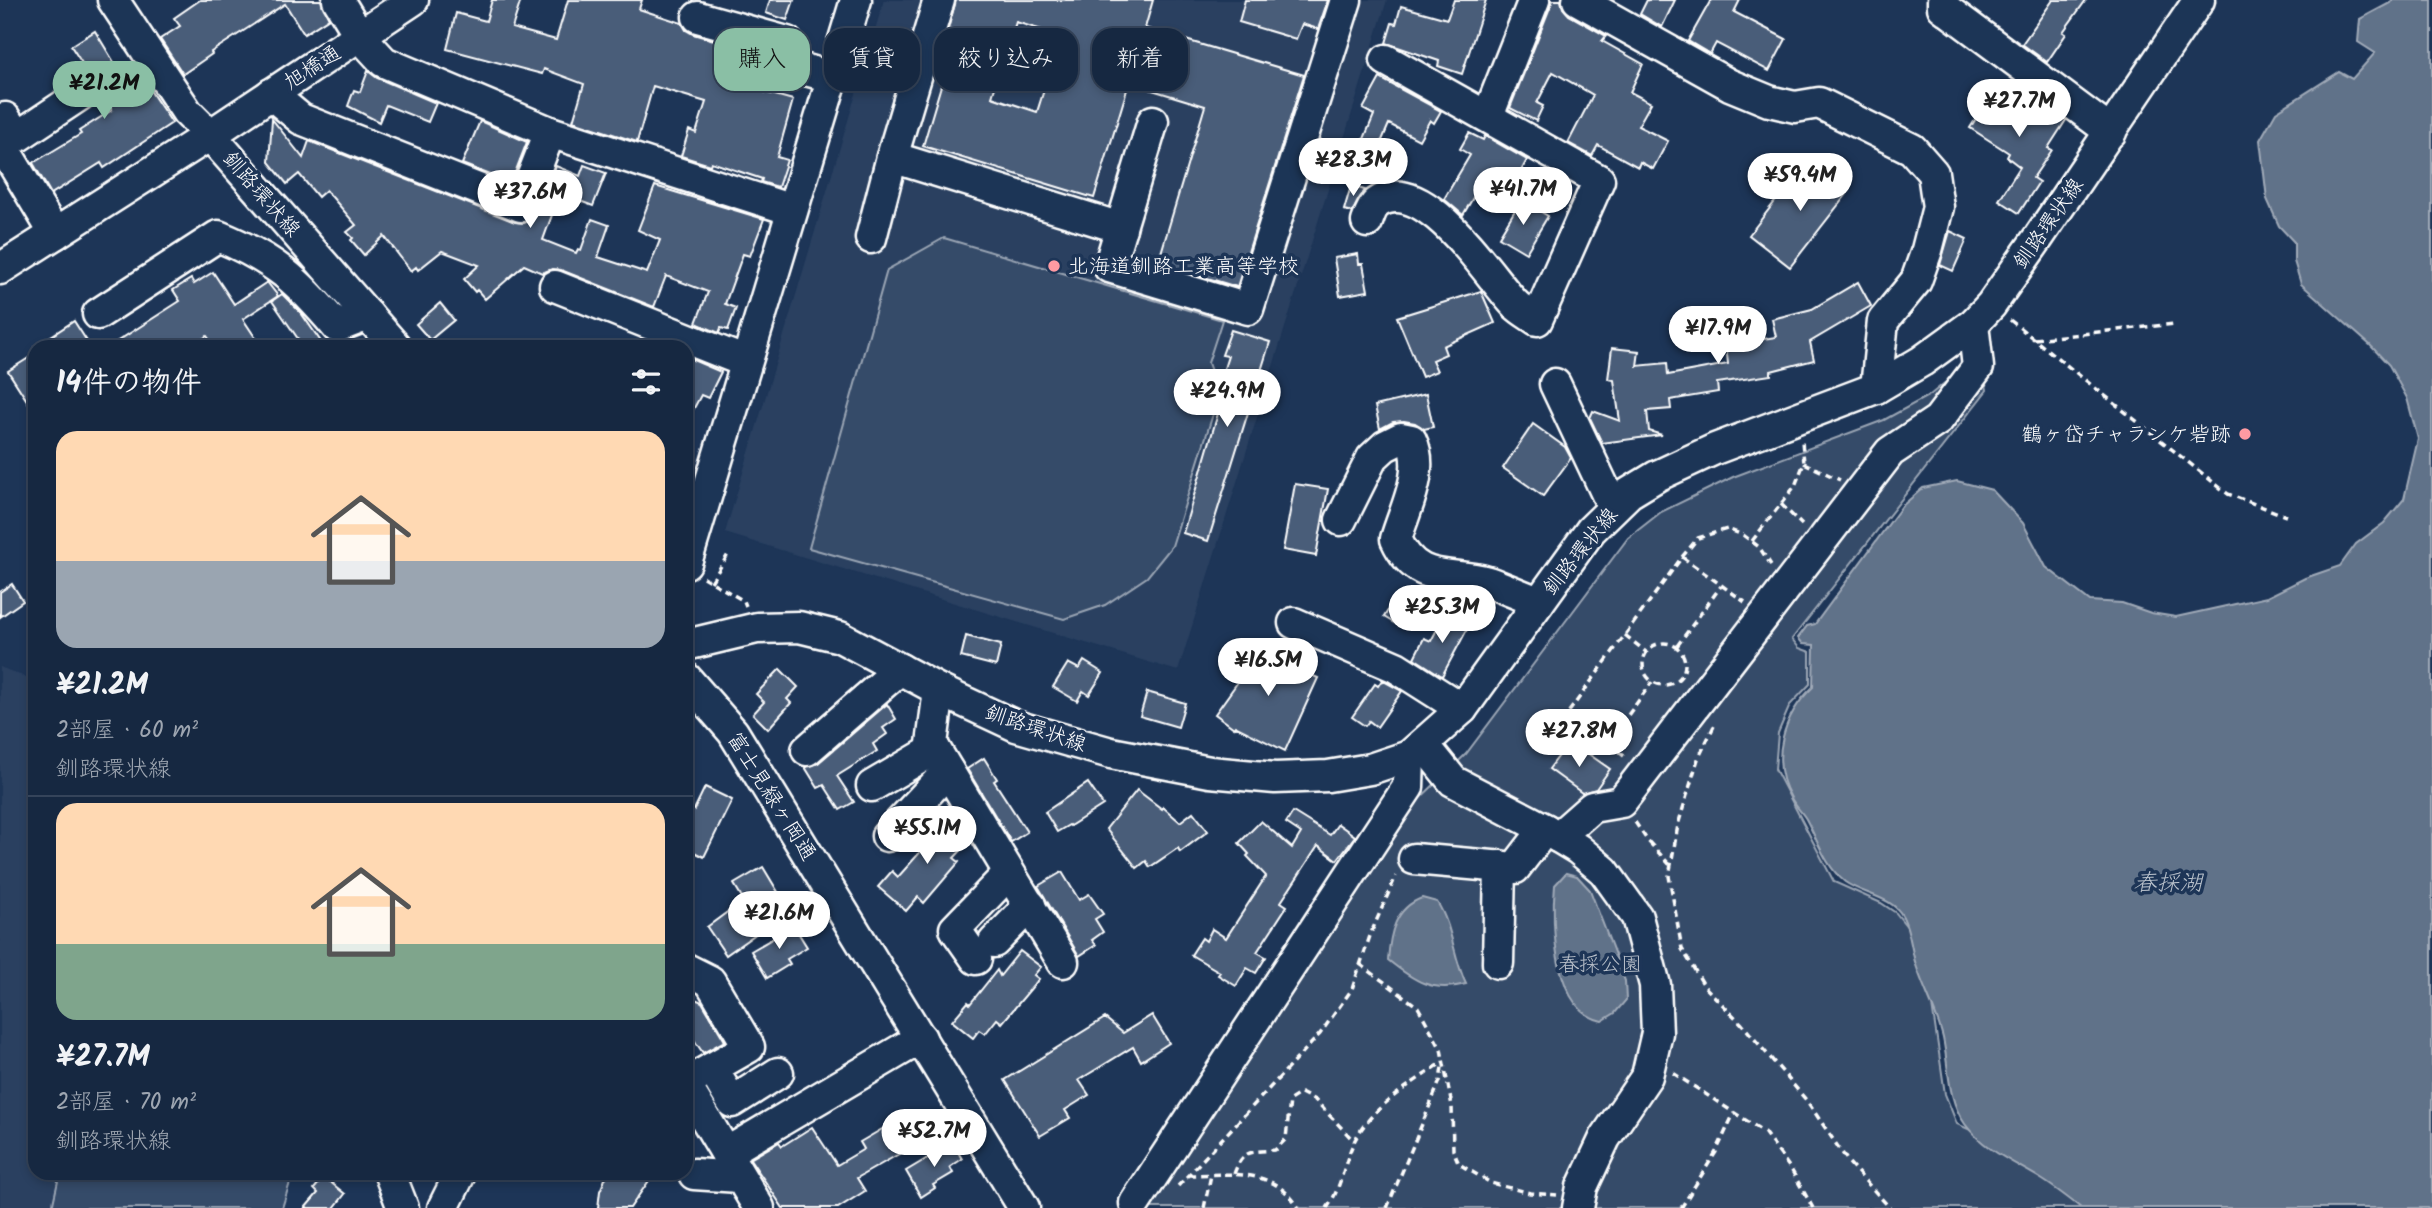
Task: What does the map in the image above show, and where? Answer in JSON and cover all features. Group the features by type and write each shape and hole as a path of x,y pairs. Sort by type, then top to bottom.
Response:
{"street":[{"path":"113,0 187,112 210,135"},
{"path":"338,0 360,36 384,62 550,132 792,210"},
{"name":"旭橋通","path":"210,135 413,0"},
{"path":"847,28 856,0"},
{"path":"871,238 891,157 939,0"},
{"path":"1153,121 1109,267 1248,309 1346,0"},
{"path":"1488,116 1534,0"},
{"path":"1578,0 1730,86 1769,101 1795,107 1819,103 1912,149 1933,173 1938,207 1927,250 1916,281 1883,321 1876,388"},
{"path":"1943,0 1943,7 2111,132"},
{"name":"釧路環状線","path":"693,643 757,628 799,627 840,637 939,690 1016,726 1111,753 1210,772 1275,778 1328,776 1370,769 1417,750 1462,709 1591,530 1629,493 1657,476 1715,449 1876,388 1923,361 1973,324 1991,305 2199,0"},
{"path":"698,17 787,42 780,63 824,75"},
{"path":"1367,222 1376,204 1388,198 1413,199 1432,209 1517,306 1537,320 1599,180 1386,60"},
{"path":"693,539 828,91"},
{"path":"271,94 301,118 521,206 550,132"},
{"path":"0,122 5,118 17,137 80,95"},
{"name":"釧路環状線","path":"0,269 210,135 390,340"},
{"path":"0,142 55,234"},
{"path":"891,157 1121,228"},
{"path":"98,314 218,236 247,248 285,272 303,287 337,327 368,316"},
{"path":"555,285 691,340"},
{"path":"1414,859 1515,868 1551,833 1592,807 1621,802 1890,452 1938,420 1978,367 1973,324"},
{"path":"693,341 746,362"},
{"path":"1555,384 1613,507"},
{"path":"1340,520 1372,458 1385,446 1401,438 1411,440 1416,450 1418,466 1396,539 1402,554 1418,568 1437,576 1486,582 1539,602"},
{"path":"1294,623 1396,667 1462,709"},
{"path":"807,750 900,669"},
{"name":"富士見緑ヶ岡通","path":"693,686 733,732 1024,1208"},
{"path":"939,690 932,744 1063,962"},
{"path":"1135,1203 1408,787 1417,750 1454,781 1578,849 1604,871 1637,917 1655,985 1657,1033 1647,1076 1605,1138 1582,1187 1579,1203"},
{"path":"872,786 941,760"},
{"path":"887,836 941,760"},
{"path":"1498,963 1500,866"},
{"path":"1009,873 955,929 985,950 1030,905"},
{"path":"693,973 710,981 749,1047 693,1080"},
{"path":"694,1174 732,1165 921,1038"},
{"path":"712,1068 732,1102 778,1073"},
{"path":"693,1096 759,1208"},
{"path":"392,1180 404,1208"},
{"path":"443,1208 457,1180"}],"path":[{"path":"2010,320 2228,494 2286,516"},
{"path":"2034,339 2174,324"},
{"path":"1752,541 1795,486 1804,463 1802,441"},
{"path":"1804,463 1835,476 1858,494"},
{"path":"1781,504 1820,542"},
{"path":"1646,772 1568,713 1698,538 1727,529 1759,547 1772,565 1773,573"},
{"path":"711,582 729,553"},
{"path":"1682,557 1764,615"},
{"path":"1677,646 1721,586"},
{"path":"1625,635 1646,652"},
{"path":"1662,642 1677,646 1685,659 1683,673 1675,682 1667,685 1652,682 1643,666 1646,652 1662,642"},
{"path":"1607,744 1652,682"},
{"path":"1715,723 1698,759 1678,825 1669,876 1682,949 1705,987 1741,1023 1807,1101 1849,1163 1890,1208"},
{"path":"1621,802 1647,840 1671,866"},
{"path":"1174,1191 1320,1034 1352,989 1371,933 1401,865 1414,859"},
{"path":"1360,964 1418,1007 1441,1049 1452,1106 1453,1150 1460,1164 1491,1184 1579,1203"},
{"path":"1651,1058 1764,1132 1793,1171 1813,1208"},
{"path":"1327,1208 1338,1193 1354,1141 1381,1106 1443,1062"},
{"path":"1387,1208 1440,1081 1443,1062"},
{"path":"1234,1174 1239,1160 1248,1152 1275,1150 1286,1139 1290,1100 1301,1093 1315,1100 1354,1141"},
{"path":"1681,1208 1716,1152 1734,1113"},
{"path":"1188,1175 1249,1174 1281,1187 1299,1208"},
{"path":"1204,1208 1211,1175"}],"shaded area":[{"name":"北海道釧路工業高等学校","path":"884,0 1387,0 1178,671 725,533 857,91 920,91 920,28 876,28"},
{"path":"0,667 28,678 28,1180 272,1180 247,1208 0,1208"}],"green space":[{"path":"944,238 1222,320 1208,363 1216,385 1217,401 1172,546 1147,577 1105,605 1064,619 809,548 887,270"},
{"name":"春採公園","path":"1981,353 1987,390 1792,639 1799,648 1810,652 1810,684 1790,705 1778,733 1775,769 1834,882 1881,903 1896,913 1919,942 1935,976 1932,1005 1945,1094 1957,1124 2087,1182 2109,1208 1147,1208 1412,806 1466,754 1628,538 1661,512 1733,477 1884,420 1930,395"},
{"path":"58,1180 291,1180 282,1208 52,1208"}],"water":[{"name":"春採湖","path":"2392,0 2432,0 2432,1208 2081,1208 2044,1180 1989,1148 1965,1124 1955,1104 1940,1029 1913,956 1903,917 1892,904 1852,886 1838,876 1791,798 1781,769 1782,739 1794,711 1813,687 1814,645 1803,644 1798,638 1807,626 1815,624 1902,506 1923,488 1957,481 1992,490 2023,523 2046,567 2090,601 2122,603 2151,613 2176,617 2267,597 2305,578 2340,566 2356,544 2384,523 2404,499 2418,439 2407,398 2389,365 2301,284 2294,261 2294,242 2279,226 2267,199 2260,140 2276,112 2339,72 2352,79 2375,53 2358,42 2360,19"},
{"path":"1566,873 1577,876 1590,890 1625,981 1626,1000 1615,1013 1602,1021 1586,1014 1574,1001 1559,964 1555,943 1555,885"},
{"path":"1422,898 1437,902 1450,932 1466,984 1433,986 1406,974 1388,960 1390,940 1400,915 1413,902"}],"building":[{"path":"200,0 321,0 329,18 304,34 285,4 211,52 212,54 183,74 160,39 180,26 174,18"},
{"path":"492,0 521,0 512,28 556,40 568,0 642,0 639,9 682,23 686,30 693,34 714,40 714,91 760,91 793,100 777,157 787,160 778,187 711,162 710,165 681,156 689,130 696,133 706,102 653,86 637,142 573,121 584,84 544,69 542,74 447,49 456,13 486,21"},
{"path":"770,0 794,0 787,20 766,13"},
{"path":"956,0 1153,0 1145,28 1092,28 1092,91 1127,91 1094,198 923,146 939,91 994,91 992,97 1037,112 1044,91 1078,91 1078,28 1035,28 1016,22 1014,28 948,28"},
{"path":"1245,0 1328,0 1318,29 1302,24 1296,39 1239,22"},
{"path":"1454,0 1486,0 1462,74 1438,66 1439,61 1386,43 1392,23 1396,24 1401,6 1447,19"},
{"path":"1553,0 1561,0 1569,15 1606,36 1602,41 1643,64 1630,92 1651,103 1638,126 1668,141 1653,169 1640,162 1638,167 1598,145 1592,156 1568,143 1593,95 1553,72 1537,103 1543,106 1536,121 1510,108"},
{"path":"1647,0 1675,0 1662,27 1640,14"},
{"path":"1711,0 1740,0 1734,12 1786,39 1769,71 1716,43 1710,54 1688,41"},
{"path":"2053,0 2086,0 2063,32 2066,34 2047,62 2022,44"},
{"path":"95,31 134,95 147,86 172,123 104,168 101,163 51,194 33,163 81,134 79,131 112,110 71,46"},
{"path":"1188,41 1304,75 1237,287 1158,263 1205,106 1155,91 1188,91"},
{"path":"368,71 377,78 436,103 428,122 386,105 379,122 348,106 354,90 360,92"},
{"path":"1380,78 1441,111 1434,123 1430,120 1419,140 1389,124 1372,164 1356,158 1374,115 1363,109"},
{"path":"2006,90 2031,106 2036,98 2066,120 2048,148 2052,150 2033,178 2039,182 2019,213 1999,200 2020,167 2007,157 2009,153 1970,128 1993,92 2001,97"},
{"path":"272,119 303,158 309,141 515,222 524,223 537,213 556,166 580,176 584,165 606,173 593,206 564,195 559,206 556,204 543,240 576,253 578,249 581,250 592,219 609,225 598,257 647,273 660,240 638,230 655,186 764,219 750,256 743,254 725,304 736,308 728,330 721,328 719,333 696,323 708,292 666,276 654,307 561,270 552,269 542,273 524,265 485,299 464,279 479,265 442,251 418,270 416,267 411,271 384,236 364,255 347,232 356,225 326,190 318,197 299,174 287,184 269,162"},
{"path":"480,121 527,142 511,183 462,164"},
{"path":"1469,133 1483,140 1485,136 1527,160 1502,206 1477,191 1463,215 1444,199 1470,155 1460,149"},
{"path":"1809,158 1850,190 1790,267 1749,235"},
{"path":"1351,186 1365,190 1352,212 1344,210"},
{"path":"1521,200 1548,216 1526,253 1499,237"},
{"path":"1950,231 1967,239 1953,271 1940,265"},
{"path":"1358,254 1359,264 1363,264 1368,291 1340,296 1334,258"},
{"path":"213,272 234,304 267,282 278,296 243,319 257,340 210,340 207,336 201,340 119,340 180,301 173,290 191,279 194,284"},
{"path":"1858,282 1871,306 1810,342 1814,360 1771,371 1771,375 1717,383 1718,392 1670,400 1671,409 1647,411 1649,431 1662,435 1602,443 1590,418 1593,411 1620,421 1614,380 1608,379 1612,348 1639,351 1637,366 1667,363 1668,375 1728,364 1726,345 1776,337 1772,319 1812,309"},
{"path":"1481,291 1495,323 1443,346 1446,354 1432,360 1437,371 1422,377 1397,317"},
{"path":"282,294 301,313 320,340 299,340 272,301"},
{"path":"440,303 454,320 430,340 416,324"},
{"path":"74,321 86,340 45,340"},
{"path":"1231,330 1270,342 1208,541 1183,533 1226,386 1219,384 1228,356 1222,355"},
{"path":"28,358 28,402 8,371"},
{"path":"693,360 721,372 708,398 701,395 693,410"},
{"path":"1426,394 1433,427 1424,429 1415,423 1404,421 1393,422 1380,429 1375,406"},
{"path":"1533,424 1565,447 1571,458 1543,496 1503,468"},
{"path":"1295,484 1328,489 1316,556 1283,550"},
{"path":"12,584 23,601 0,617 0,592"},
{"path":"1395,599 1410,608 1399,626 1384,617"},
{"path":"1445,614 1469,626 1442,676 1414,658 1424,638 1431,641"},
{"path":"966,636 1001,645 996,666 961,657"},
{"path":"1255,644 1287,658 1285,663 1318,678 1285,751 1235,726 1234,728 1215,714 1247,669 1244,668"},
{"path":"1084,661 1103,673 1089,695 1083,691 1077,701 1053,687 1068,663 1079,669"},
{"path":"780,669 798,687 787,699 791,703 768,729 753,714 764,702 756,694"},
{"path":"1382,680 1402,691 1377,727 1369,721 1365,726 1352,717 1375,684 1378,686"},
{"path":"1147,692 1185,703 1178,727 1140,716"},
{"path":"887,704 896,719 883,728 887,734 873,744 877,751 837,776 854,802 840,810 824,785 818,788 805,767 818,763"},
{"path":"1570,741 1610,769 1596,789 1582,793 1549,769"},
{"path":"984,758 997,779 994,781 1027,832 1011,842 967,769"},
{"path":"1088,783 1103,805 1057,832 1045,812"},
{"path":"705,787 732,800 704,857 693,852 694,810"},
{"path":"1137,790 1180,822 1193,812 1208,831 1180,852 1178,848 1150,867 1146,861 1137,868 1106,829"},
{"path":"1293,812 1330,835 1338,824 1355,836 1337,860 1318,846 1281,902 1287,906 1257,952 1266,957 1256,973 1247,968 1236,986 1218,975 1220,972 1191,955 1202,938 1206,941 1212,929 1226,938 1266,876 1239,843 1261,821 1292,848 1301,833 1286,823"},
{"path":"943,815 970,841 954,858 959,862 924,903 918,897 906,911 878,887 892,871 898,877 932,839 927,833"},
{"path":"763,867 778,892 749,909 734,884"},
{"path":"1062,872 1079,900 1089,894 1103,914 1095,919 1103,932 1092,940 1096,945 1079,956 1038,886"},
{"path":"737,905 757,933 726,955 707,927"},
{"path":"794,926 807,947 787,959 790,964 767,978 751,951"},
{"path":"1020,951 1041,967 1034,975 1039,979 1002,1023 997,1019 985,1034 979,1030 973,1038 952,1021 968,1002 970,1004 997,970 1000,976"},
{"path":"693,998 702,1002 725,1041 703,1053 693,1038"},
{"path":"1152,1015 1169,1043 1141,1061 1133,1047 1079,1080 1089,1095 1065,1110 1070,1118 1040,1136 1005,1080 1105,1018 1123,1033"},
{"path":"812,1127 837,1165 864,1149 860,1142 884,1128 899,1154 857,1178 865,1191 838,1208 783,1208 750,1159 779,1142 782,1146"},
{"path":"953,1143 962,1159 950,1167 953,1173 933,1185 935,1188 921,1197 906,1171"},
{"path":"322,1180 328,1180 345,1194 334,1208 305,1208 318,1193 314,1189"},
{"path":"605,1180 649,1180 630,1208 598,1208"}],"place":[{"name":"北海道釧路工業高等学校","path":"1054,266"},
{"name":"鶴ヶ岱チャランケ砦跡","path":"2245,434"}]}
